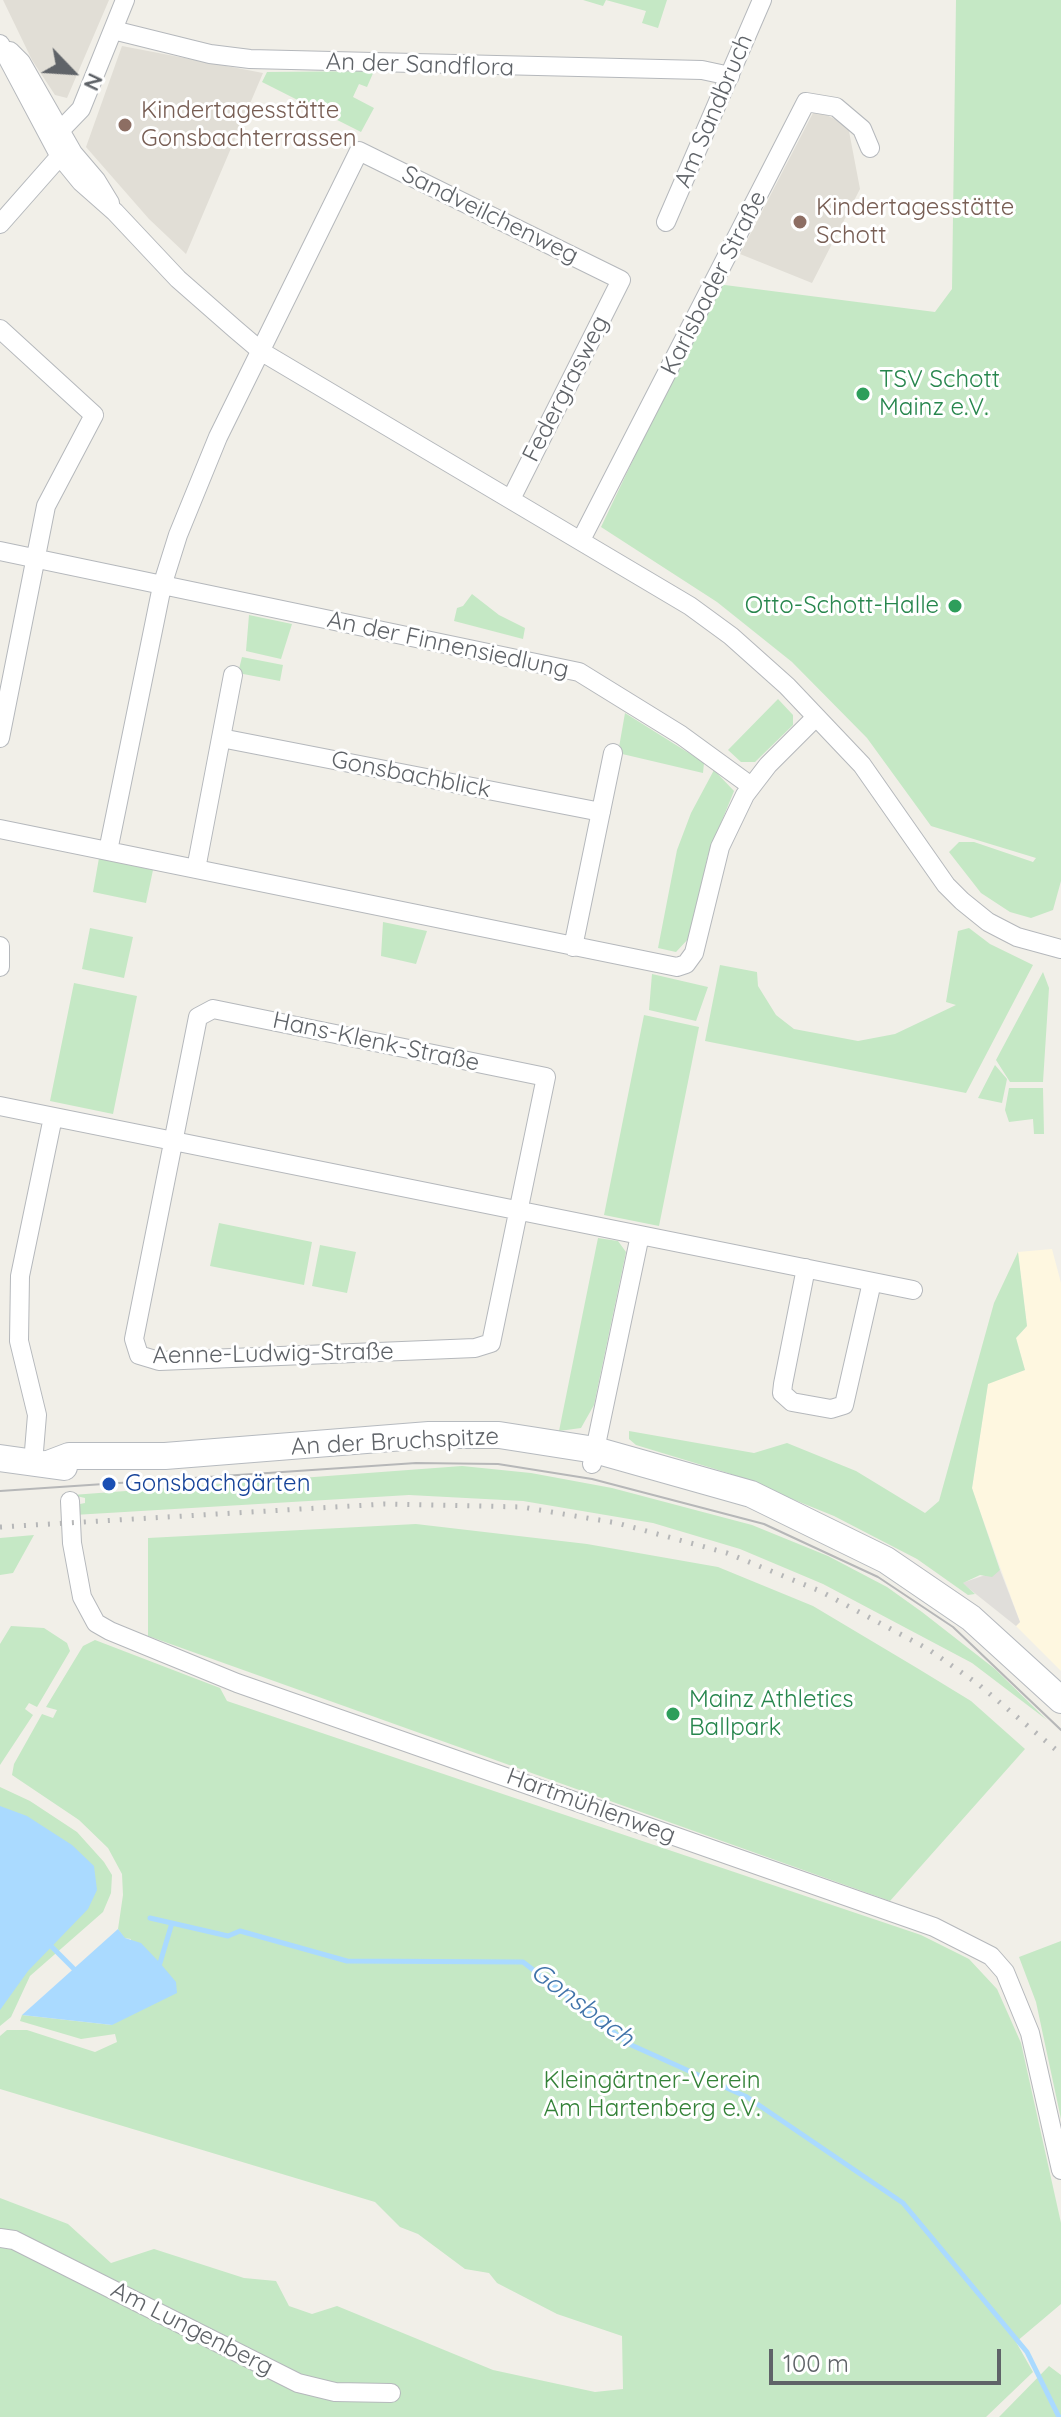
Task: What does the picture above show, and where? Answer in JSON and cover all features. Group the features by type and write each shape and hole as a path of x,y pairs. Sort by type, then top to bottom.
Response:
{"main road":[{"name":"An der Bruchspitze","path":"0,1458 69,1469 133,1468 444,1447 594,1457 825,1529 931,1588 999,1642 1061,1700"}],"street":[{"path":"0,224 60,143 81,109 125,0"},
{"name":"Am Sandbruch","path":"666,222 762,0"},
{"name":"An der Sandflora","path":"113,30 210,54 250,59 702,70 730,76"},
{"path":"0,42 21,62 60,143 87,189 115,212 178,279 262,352 690,606 731,636 862,765 946,885 962,901 988,922 1017,937 1061,949"},
{"name":"Karlsbader Straße","path":"581,540 806,102 836,107 862,129 870,148"},
{"name":"Sandveilchenweg","path":"262,352 359,151 621,280"},
{"name":"Federgrasweg","path":"511,499 621,280"},
{"path":"0,329 94,415 46,506 36,559 6,672 0,738"},
{"path":"108,851 162,586 198,482 262,352"},
{"name":"An der Finnensiedlung","path":"0,551 579,672 681,735 751,786"},
{"path":"196,869 233,675"},
{"path":"0,829 677,967 686,964 694,953 720,847 751,786 816,717"},
{"name":"Gonsbachblick","path":"221,738 601,812"},
{"path":"573,947 613,753"},
{"path":"0,946 0,967"},
{"name":"Hans-Klenk-Straße","path":"174,1141 198,1017 213,1009 242,1014 546,1077 519,1211"},
{"path":"0,1106 913,1290"},
{"path":"40,1463 37,1415 9,1342 53,1117"},
{"name":"Aenne-Ludwig-Straße","path":"174,1141 134,1339 135,1350 145,1360 487,1345 495,1335 519,1211"},
{"path":"594,1457 640,1235"},
{"path":"806,1268 782,1393 792,1402 831,1409 844,1405 872,1282"},
{"name":"Hartmühlenweg","path":"70,1501 72,1543 82,1597 96,1623 110,1631 237,1683 934,1927 991,1956 1005,1972 1030,2033 1061,2170"},
{"name":"Am Lungenberg","path":"0,2238 14,2240 298,2383 335,2392 391,2393"}],"shaded area":[{"path":"3,0 109,0 67,98 55,95 32,60"},
{"path":"122,46 263,73 186,254 149,219 86,147"},
{"name":"Kindertagesstätte Schott","path":"815,109 848,126 860,189 812,283 740,254"},
{"path":"1052,1249 1061,1283 1061,1671 1016,1626 1020,1622 972,1489 988,1383 1025,1370 1016,1338 1027,1326 1018,1252"},
{"path":"1000,1570 1020,1622 1016,1626 962,1583"}],"green space":[{"path":"583,0 606,0 603,6"},
{"path":"606,0 667,0 658,28 642,23 646,11"},
{"name":"TSV Schott Mainz e.V.","path":"956,0 1061,0 1061,881 1053,910 1031,918 1010,912 981,893 949,852 959,842 974,842 1033,862 1036,858 931,826 867,738 792,662 717,602 601,527 717,284 935,312 952,289"},
{"path":"374,71 367,87 359,84 353,97 374,108 361,132 262,82 267,72"},
{"path":"472,594 499,615 525,628 523,639 454,621 457,608 463,606"},
{"path":"249,615 292,624 281,659 246,651"},
{"path":"242,657 283,665 280,681 238,673"},
{"path":"778,699 793,715 793,725 755,762 741,762 728,750"},
{"path":"625,713 704,763 703,773 618,753"},
{"path":"714,770 734,791 708,855 690,937 676,952 658,948 677,850 691,813"},
{"path":"99,858 153,870 146,903 93,892"},
{"path":"383,922 427,931 416,964 381,956"},
{"path":"90,928 133,937 124,978 82,969"},
{"path":"969,928 990,944 1033,965 966,1093 705,1041 720,965 757,972 758,986 776,1015 794,1029 858,1041 895,1034 956,1005 946,1002 958,931"},
{"path":"1043,972 1049,988 1043,1082 1010,1082 996,1060"},
{"path":"652,974 708,987 696,1021 649,1010"},
{"path":"74,983 137,996 113,1114 50,1101"},
{"path":"644,1015 699,1027 659,1226 604,1215"},
{"path":"995,1065 1007,1079 1002,1103 978,1098"},
{"path":"1009,1088 1043,1088 1044,1134 1034,1134 1033,1119 1009,1122 1005,1110"},
{"path":"219,1223 312,1242 304,1285 210,1266"},
{"path":"598,1238 618,1241 626,1252 594,1405 581,1428 559,1431"},
{"path":"320,1245 356,1252 347,1293 312,1286"},
{"path":"1018,1252 1027,1326 1016,1338 1025,1370 988,1384 972,1488 1000,1570 992,1577 980,1575 963,1583 975,1594 968,1595 917,1559 834,1516 728,1473 636,1445 629,1439 629,1431 754,1453 787,1443 856,1471 925,1513 939,1501 994,1303"},
{"path":"462,1466 531,1473 612,1488 752,1525 828,1556 887,1587 922,1612 995,1669 1047,1720 972,1663 823,1584 740,1549 653,1523 523,1501 409,1495 74,1515 75,1505 85,1503 85,1498 72,1495"},
{"name":"Mainz Athletics Ballpark","path":"416,1524 587,1544 718,1567 813,1606 971,1701 1025,1749 890,1901 148,1636 148,1538"},
{"path":"34,1535 13,1573 0,1575 0,1538"},
{"path":"11,1626 44,1628 67,1643 70,1651 37,1707 29,1703 25,1709 33,1715 0,1765 0,1644"},
{"name":"Kleingärtner-Verein Am Hartenberg e.V.","path":"95,1640 220,1688 227,1701 921,1935 969,1959 997,1989 1021,2043 1061,2223 1061,2304 1016,2342 1033,2372 986,2417 0,2417 0,2198 68,2224 111,2263 154,2249 244,2278 276,2281 289,2306 312,2314 337,2306 493,2370 595,2392 623,2389 622,2336 557,2314 497,2283 489,2273 465,2269 418,2234 400,2227 375,2202 0,2089 0,2036 7,2030 27,2030 95,2052 117,2042 115,2034 81,2039 20,2021 22,2015 112,2025 131,1939 124,1938 118,1929 123,1895 122,1874 108,1848 79,1820 12,1775 14,1764 42,1714 53,1718 57,1710 46,1707 83,1646"},
{"path":"0,1787 30,1801 77,1832 112,1875 111,1893 103,1912 30,1976 11,2017 0,2026"},
{"path":"1061,1941 1061,2119 1036,2002 1019,1957"},
{"path":"1049,2366 1061,2375 1061,2417 999,2417"}],"water":[{"path":"0,1806 27,1816 72,1845 94,1866 97,1890 88,1909 28,1971 0,2010"},
{"path":"118,1929 125,1938 141,1943 160,1963 176,1982 177,1993 112,2025 22,2015"}],"waterway":[{"name":"Gonsbach","path":"150,1918 228,1936 240,1931 347,1961 523,1962 629,2044 747,2097 903,2203 1027,2352 1059,2417"},
{"path":"160,1963 172,1923"},
{"path":"51,1946 74,1969"}],"tram line":[{"path":"0,1491 416,1463 498,1464 592,1479 764,1524 878,1577 953,1627 1061,1730"}],"railway":[{"path":"0,1527 385,1504 522,1507 617,1523 727,1553 820,1591 928,1649 978,1684 1061,1754"}],"place":[{"name":"Kindertagesstätte Gonsbachterrassen","path":"125,125"},
{"name":"Kindertagesstätte Schott","path":"800,222"},
{"name":"TSV Schott Mainz e.V.","path":"863,394"},
{"name":"Otto-Schott-Halle","path":"955,606"},
{"name":"Gonsbachgärten","path":"109,1484"},
{"name":"Mainz Athletics Ballpark","path":"673,1714"}]}
